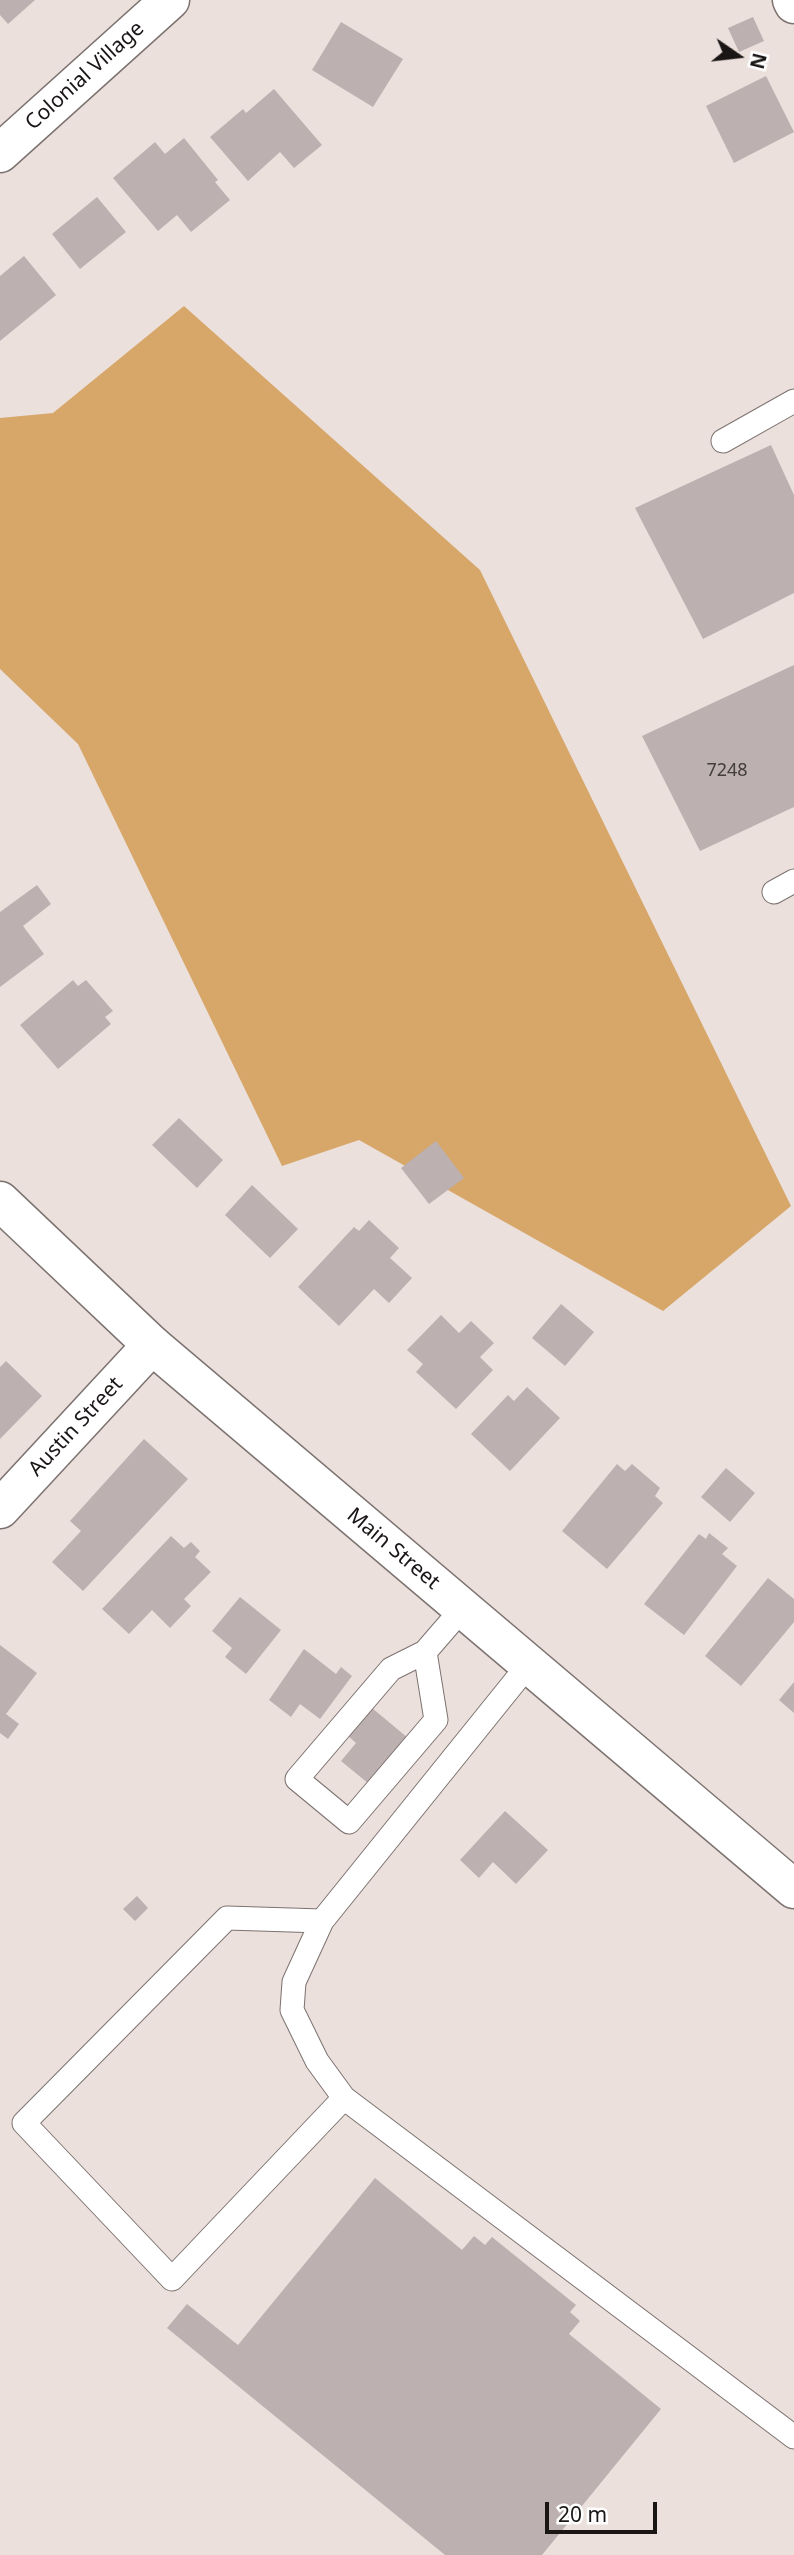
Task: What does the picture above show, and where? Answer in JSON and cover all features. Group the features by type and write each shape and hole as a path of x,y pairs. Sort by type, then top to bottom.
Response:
{"street":[{"name":"Colonial Village","path":"0,153 170,0"},
{"name":"Main Street","path":"0,1201 152,1345 794,1889"},
{"name":"Austin Street","path":"0,1509 152,1345"}],"lane":[{"path":"723,441 794,401"},
{"path":"425,1652 436,1720 349,1822 297,1779 391,1669 425,1652 463,1608"},
{"path":"529,1664 321,1921 294,1982 292,2010 307,2044 344,2098 794,2437"},
{"path":"321,1921 227,1918 24,2123 172,2279 344,2098"}],"shaded area":[{"path":"184,306 480,570 791,1206 663,1311 359,1140 282,1166 78,744 0,669 0,418 53,413"}],"building":[{"path":"0,0 35,0 8,24 0,15"},
{"path":"753,17 764,41 739,52 728,28"},
{"path":"341,22 403,59 373,107 312,70"},
{"path":"766,76 794,132 734,163 706,106"},
{"path":"274,89 322,145 294,168 280,152 248,181 210,137 243,109 246,113"},
{"path":"184,138 218,180 215,182 230,200 191,232 177,215 158,231 113,178 155,142 165,154"},
{"path":"97,197 126,232 80,269 52,234"},
{"path":"24,256 56,295 0,341 0,276"},
{"path":"771,445 794,495 794,593 703,639 635,508"},
{"path":"794,665 794,807 700,851 642,736"},
{"path":"37,885 51,904 23,926 44,954 0,987 0,912"},
{"path":"73,980 78,986 86,980 113,1011 105,1017 111,1024 58,1069 20,1025"},
{"path":"179,1118 223,1160 197,1188 152,1145"},
{"path":"436,1141 464,1178 429,1204 401,1168"},
{"path":"252,1185 298,1229 270,1258 225,1215"},
{"path":"369,1220 399,1248 390,1258 412,1278 389,1303 374,1289 339,1326 298,1287 354,1227 359,1231"},
{"path":"561,1304 594,1332 565,1366 532,1338"},
{"path":"441,1315 459,1333 471,1321 494,1343 480,1357 493,1370 456,1409 416,1372 423,1364 407,1350"},
{"path":"6,1361 42,1396 0,1439 0,1367"},
{"path":"527,1387 560,1418 510,1471 471,1434 508,1395 514,1401"},
{"path":"144,1439 188,1479 83,1591 52,1562 81,1531 70,1521"},
{"path":"617,1464 625,1471 632,1464 660,1488 655,1496 663,1503 607,1569 562,1531"},
{"path":"726,1468 755,1493 730,1522 701,1497"},
{"path":"709,1533 728,1548 722,1554 737,1566 684,1635 644,1604 699,1534 706,1539"},
{"path":"171,1536 184,1548 191,1542 200,1551 195,1557 211,1572 184,1599 191,1606 170,1628 152,1610 129,1634 102,1609"},
{"path":"768,1578 794,1599 794,1622 741,1686 705,1656"},
{"path":"240,1597 281,1630 246,1674 225,1657 232,1648 212,1631"},
{"path":"0,1645 37,1673 6,1714 19,1724 8,1739 0,1733"},
{"path":"304,1649 336,1674 341,1667 352,1676 320,1719 300,1704 291,1717 269,1700"},
{"path":"794,1682 794,1713 779,1700"},
{"path":"372,1708 408,1738 369,1784 341,1761 356,1743 348,1736"},
{"path":"505,1811 548,1850 516,1884 493,1862 479,1878 460,1860"},
{"path":"137,1896 148,1908 135,1921 123,1909"},
{"path":"375,2178 462,2250 474,2236 485,2245 492,2237 576,2305 570,2312 580,2321 569,2334 661,2409 542,2555 445,2555 167,2328 187,2304 238,2345"}]}
